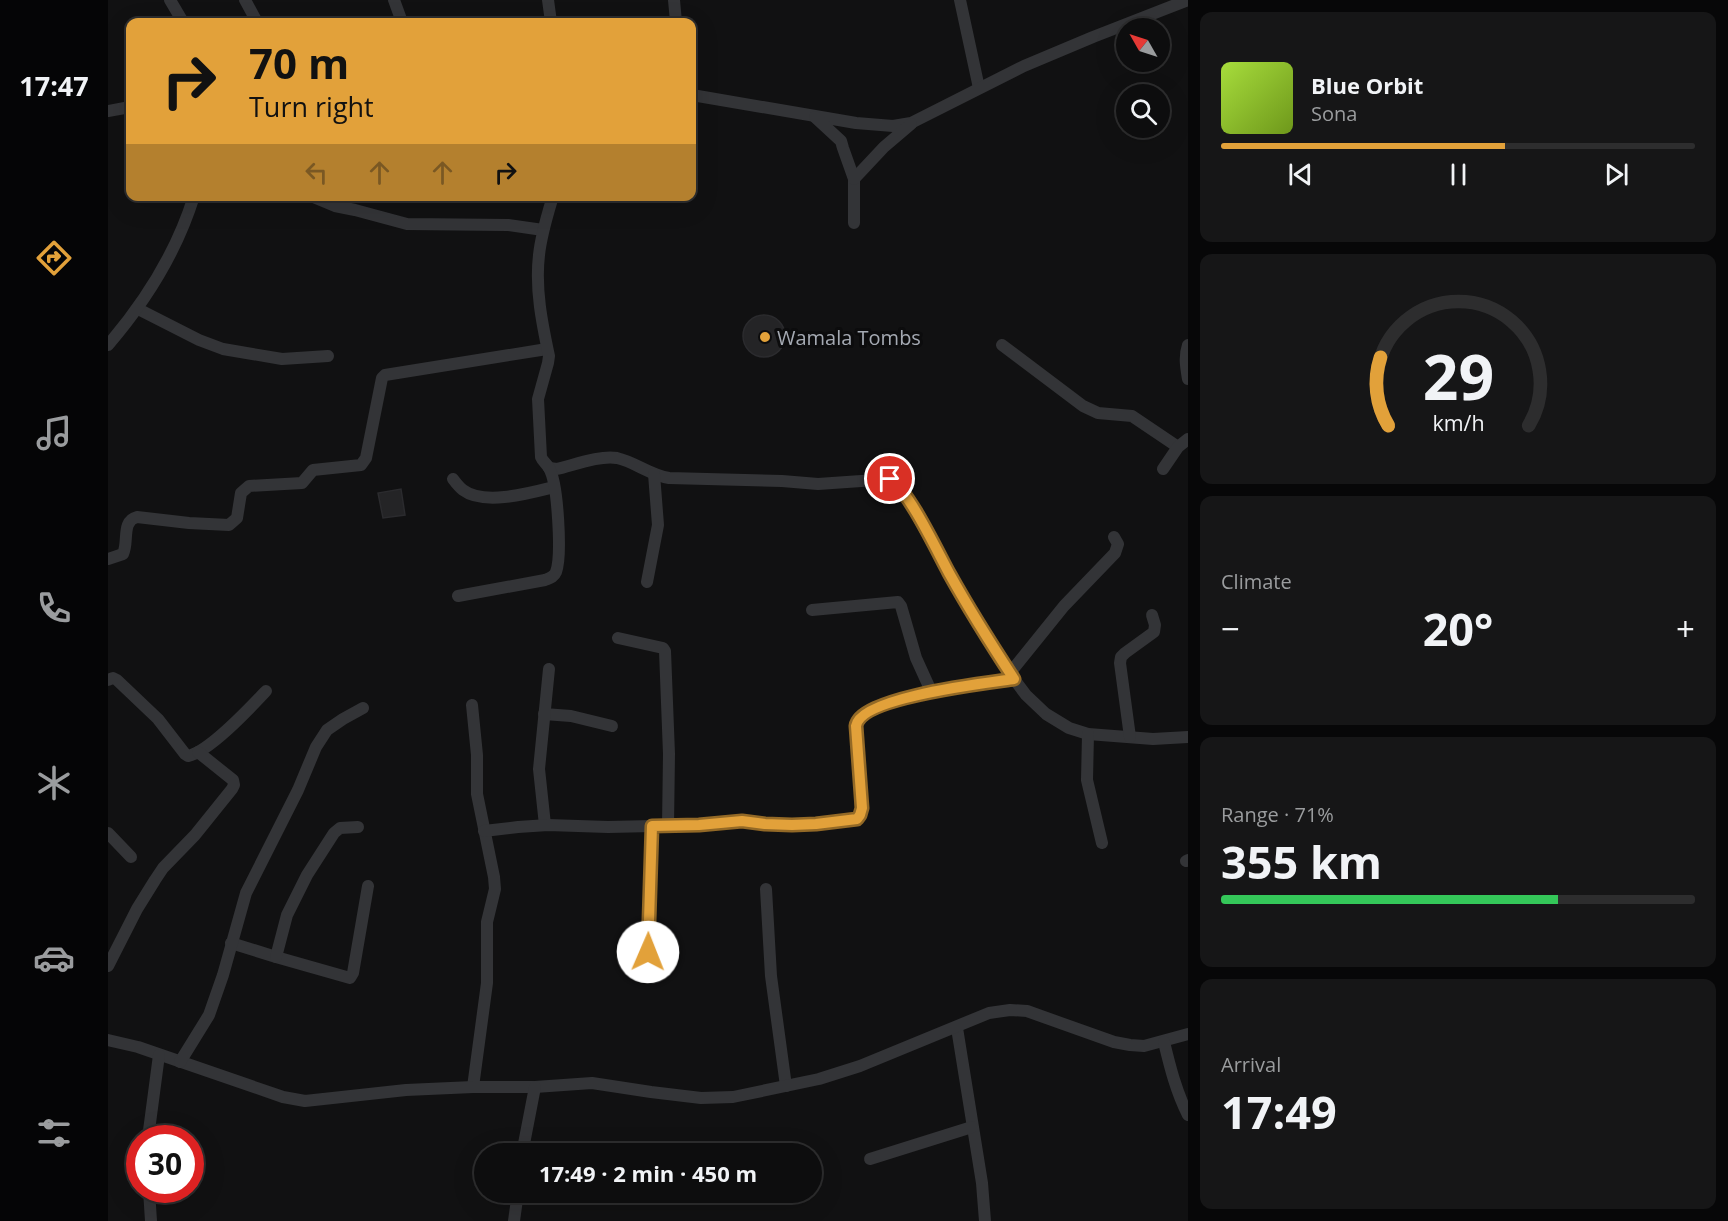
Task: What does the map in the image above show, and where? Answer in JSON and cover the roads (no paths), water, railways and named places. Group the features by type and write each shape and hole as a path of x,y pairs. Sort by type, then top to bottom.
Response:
{"street":[{"path":"170,0 181,18"},
{"path":"245,0 255,18"},
{"path":"394,0 401,18"},
{"path":"548,0 550,18"},
{"path":"674,0 676,18"},
{"path":"960,0 979,88"},
{"path":"854,179 884,147 911,123 1024,66 1188,0"},
{"path":"696,95 856,123 892,126 911,123"},
{"path":"108,111 126,108"},
{"path":"815,117 841,141 854,179 854,223"},
{"path":"108,345 138,309 175,246 193,201"},
{"path":"323,201 407,224 508,225 543,230"},
{"path":"458,596 519,586 552,577 556,571 559,536 554,486 549,468 541,457 538,399 549,363 539,302 538,256 552,201"},
{"path":"138,309 199,340 223,349 282,359 328,356"},
{"path":"1002,345 1083,406 1098,413 1132,416 1183,443 1162,469"},
{"path":"1188,345 1185,362 1188,379"},
{"path":"108,559 123,554 127,524 132,518 229,525 237,518 242,493 249,486 302,483 313,470 361,465 366,458 382,378 385,375 547,349"},
{"path":"549,468 557,469 609,457 618,458 669,478 818,484 890,479 895,482 910,503 980,626 1012,676 1026,695 1046,714 1070,728 1088,734 1153,739 1188,737"},
{"path":"647,582 658,525 654,474"},
{"path":"453,479 463,490 473,495 492,497 521,495 554,486"},
{"path":"484,831 545,825 668,826 742,821 792,825 857,819 862,808 857,722 861,716 889,703 931,691 1012,676 1064,606 1115,552 1118,544 1114,537"},
{"path":"812,610 898,602 916,658 931,691"},
{"path":"1130,737 1121,657 1154,632 1155,625 1152,615"},
{"path":"618,638 663,648 665,651 669,754 668,826"},
{"path":"545,825 539,769 549,669"},
{"path":"108,681 113,678 117,680 158,719 185,754 192,756 226,732 266,691"},
{"path":"472,705 477,755 477,794 495,889 487,922 487,983 473,1087"},
{"path":"180,1062 208,1015 218,992 246,893 321,738 327,730 363,708"},
{"path":"544,714 571,716 612,726"},
{"path":"1088,734 1087,780 1102,843"},
{"path":"108,966 154,880 195,835 234,785 233,780 198,752"},
{"path":"652,826 648,952 651,956 662,956"},
{"path":"276,957 286,915 307,875 334,833 340,828 358,827"},
{"path":"108,833 131,857"},
{"path":"231,943 350,978 368,886"},
{"path":"766,889 771,976 786,1086"},
{"path":"108,1040 138,1047 283,1097 305,1101 406,1090 535,1087 592,1083 701,1098 733,1097 819,1079 860,1066 989,1013 1010,1010 1028,1011 1114,1042 1144,1046 1188,1034"},
{"path":"957,1028 982,1183 983,1220"},
{"path":"1164,1042 1173,1078 1188,1115"},
{"path":"150,1125 159,1055"},
{"path":"524,1143 535,1087"},
{"path":"870,1159 972,1127"},
{"path":"150,1203 151,1221"},
{"path":"514,1221 516,1203"}],"place":[{"name":"Wamala Tombs","path":"765,337"}]}
